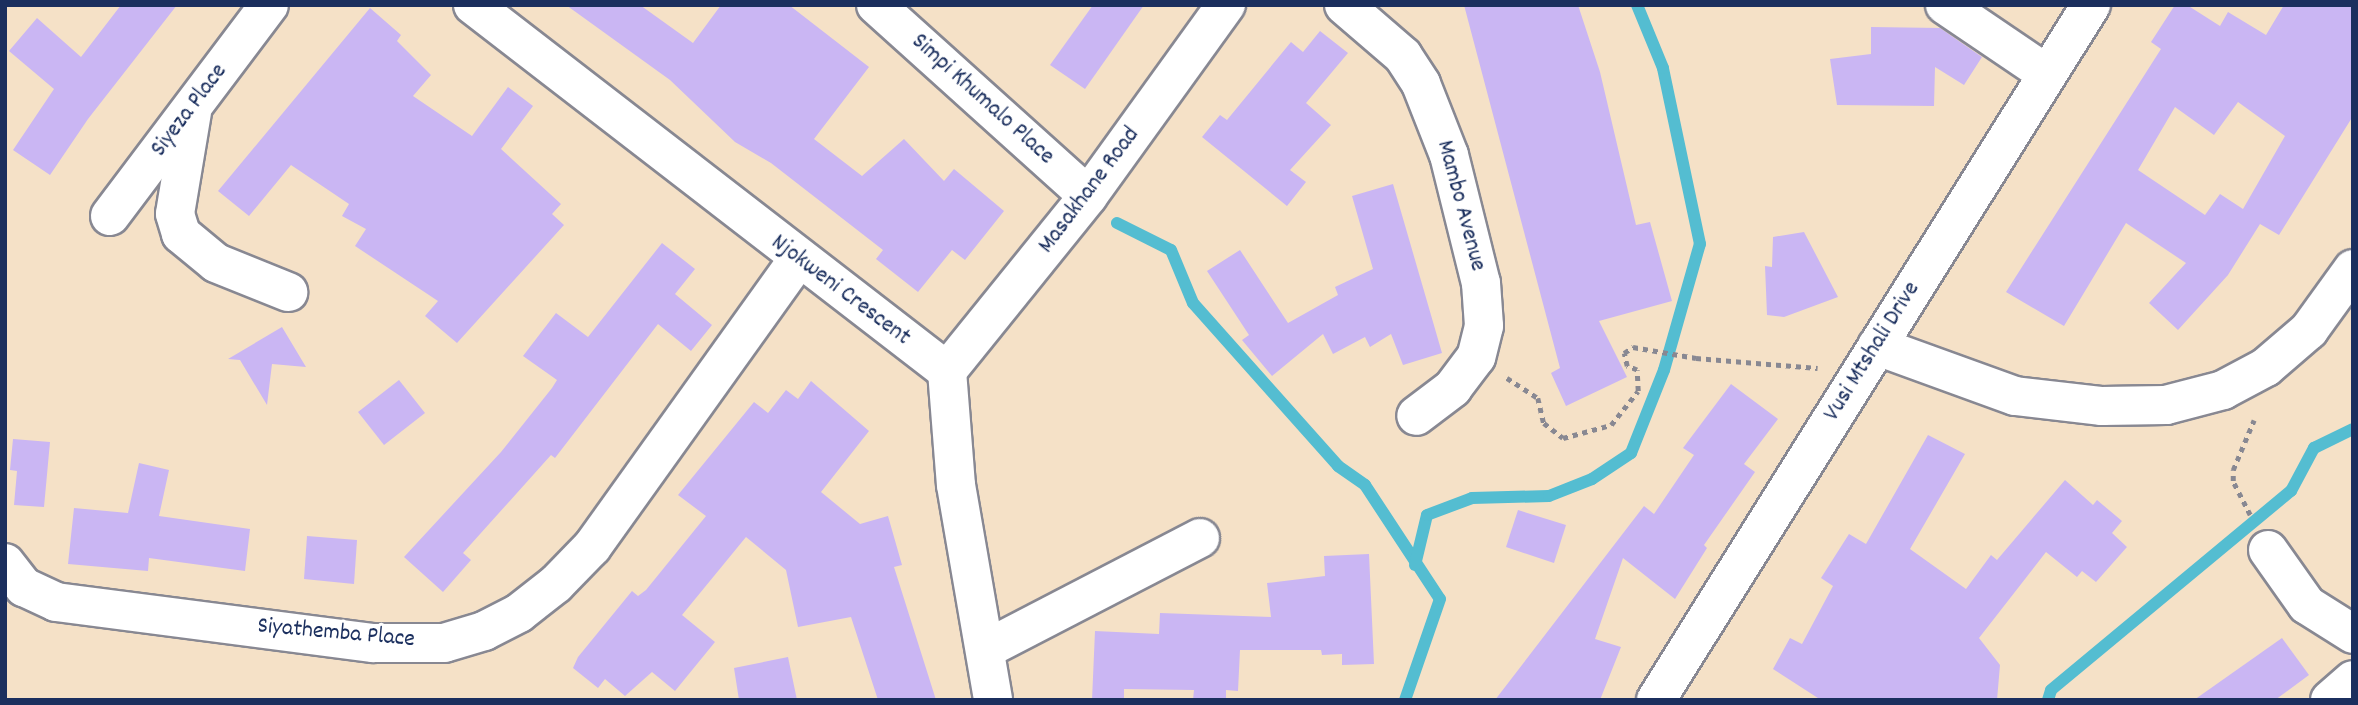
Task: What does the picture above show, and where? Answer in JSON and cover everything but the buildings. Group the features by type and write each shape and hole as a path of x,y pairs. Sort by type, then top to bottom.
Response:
{"street":[{"name":"Siyeza Place","path":"110,216 269,5"},
{"name":"Njokweni Crescent","path":"473,5 798,259 947,371"},
{"name":"Simpi Khumalo Place","path":"876,5 1088,196"},
{"name":"Masakhane Road","path":"947,371 1088,196 1226,5"},
{"name":"Mambo Avenue","path":"1345,5 1403,56 1421,84 1449,155 1481,283 1484,326 1472,363 1453,388 1416,416"},
{"path":"1945,5 2047,74"},
{"name":"Vusi Mtshali Drive","path":"1656,700 2091,5"},
{"path":"193,106 175,214 181,234 216,263 288,292"},
{"name":"Siyathemba Place","path":"5,563 24,587 56,602 373,643 444,643 484,631 538,599 592,547 798,259"},
{"path":"1869,359 2015,396 2102,406 2166,405 2223,390 2266,367 2309,330 2353,269"},
{"path":"947,371 956,485 993,700"},
{"path":"986,649 1200,538"},
{"path":"2268,550 2307,605 2353,634"},
{"path":"2330,700 2353,680"}],"path":[{"path":"1472,363 1538,398 1544,423 1563,438 1611,425 1638,391 1637,370 1627,366 1624,354 1644,348 1696,358 1869,359"},
{"path":"2233,481 2233,470 2257,413"}],"waterway":[{"path":"1415,565 1427,515 1472,498 1549,496 1592,479 1631,453 1664,370 1700,244 1663,68 1637,5"},
{"path":"1117,223 1171,250 1193,303 1338,466 1365,485 1440,599 1405,700"},
{"path":"2048,700 2051,690 2291,491 2314,448 2353,429"}]}
